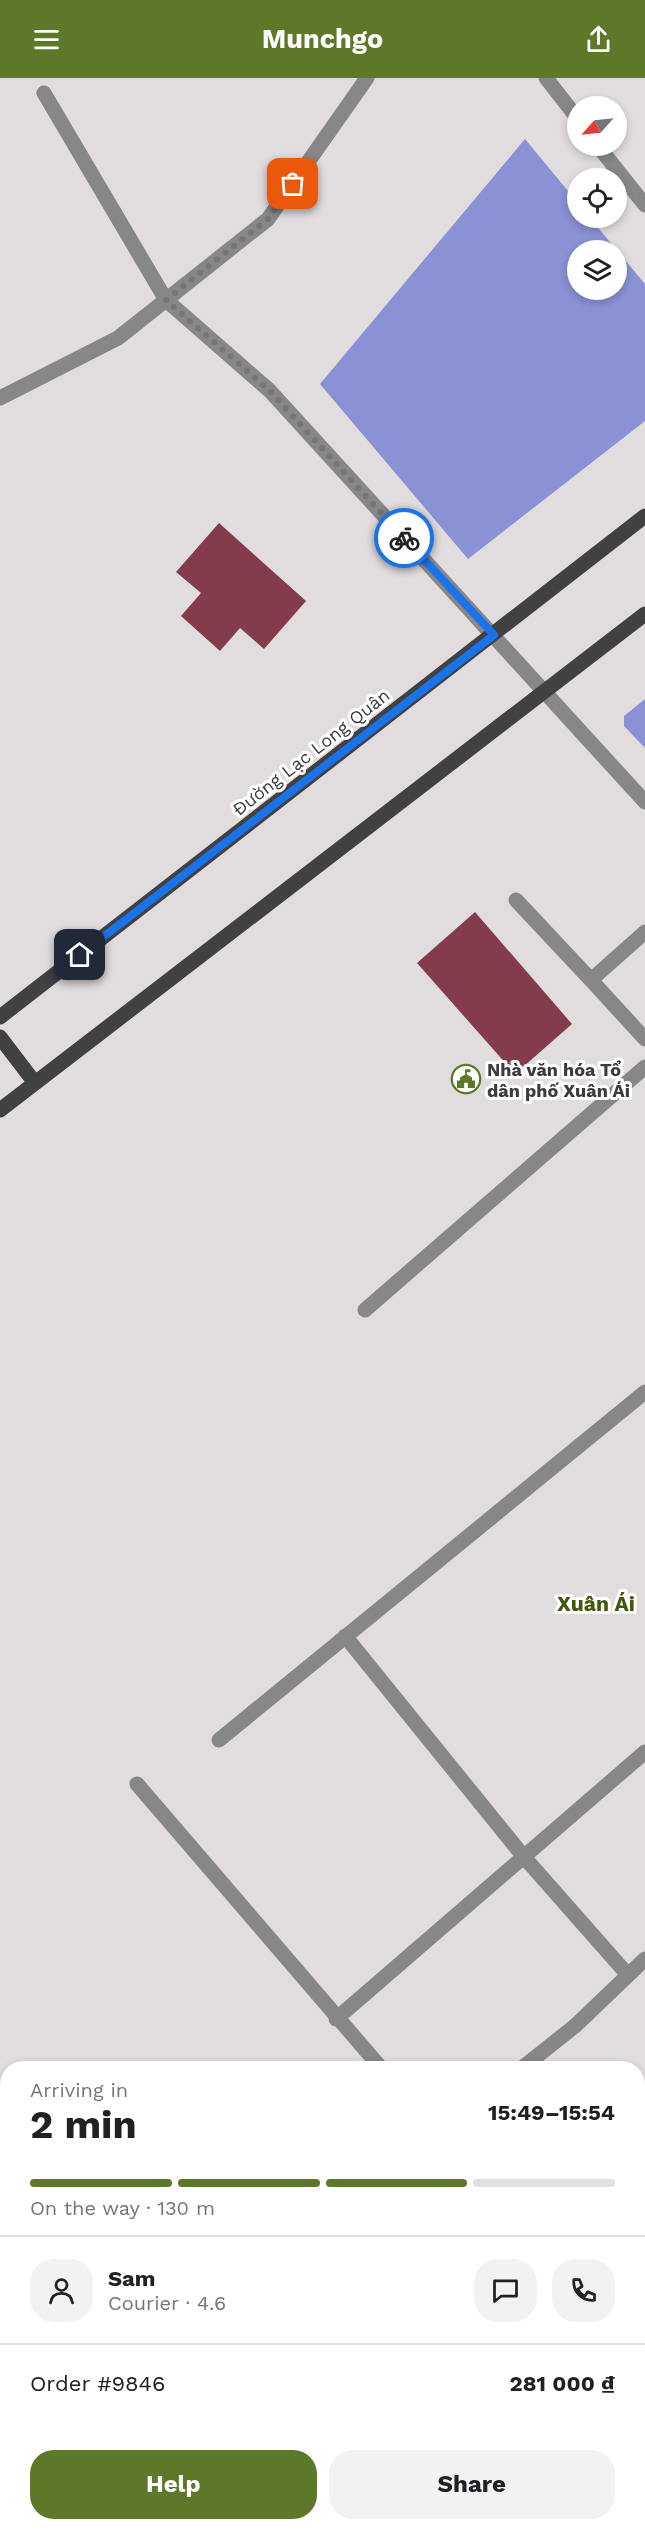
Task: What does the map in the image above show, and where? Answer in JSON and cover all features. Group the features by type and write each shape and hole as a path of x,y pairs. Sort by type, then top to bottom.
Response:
{"main road":[{"name":"Đường Lạc Long Quân","path":"0,1017 645,516"},
{"path":"0,1110 645,614"},
{"path":"0,1037 35,1083"}],"street":[{"path":"0,398 118,338 268,219 367,78"},
{"path":"546,78 567,105"},
{"path":"44,93 166,300 270,391 645,802"},
{"path":"606,156 645,205"},
{"path":"516,900 645,1039"},
{"path":"591,980 645,932"},
{"path":"365,1310 645,1067"},
{"path":"219,1740 643,1397"},
{"path":"345,1636 524,1857 628,1975"},
{"path":"336,2019 645,1752"},
{"path":"137,1784 336,2019 375,2061"},
{"path":"531,2061 575,2026 645,1959"}],"water":[{"path":"525,139 567,190 567,228 598,228 608,240 567,240 567,300 627,300 627,262 645,284 645,421 468,559 320,384"},
{"path":"645,699 645,748 624,726 624,716"}],"building":[{"path":"219,523 306,601 264,649 240,628 220,651 181,616 201,593 176,572"},
{"path":"475,912 572,1024 515,1074 417,963"}],"way so far":[{"path":"293,184 268,219 166,300 270,391 404,538"}],"place":[{"name":"Nhà văn hóa Tổ dân phố Xuân Ái","path":"466,1079"}],"district":[{"name":"Xuân Ái","path":"596,1603"}],"route":[{"path":"80,955 494,635 404,538"}]}
